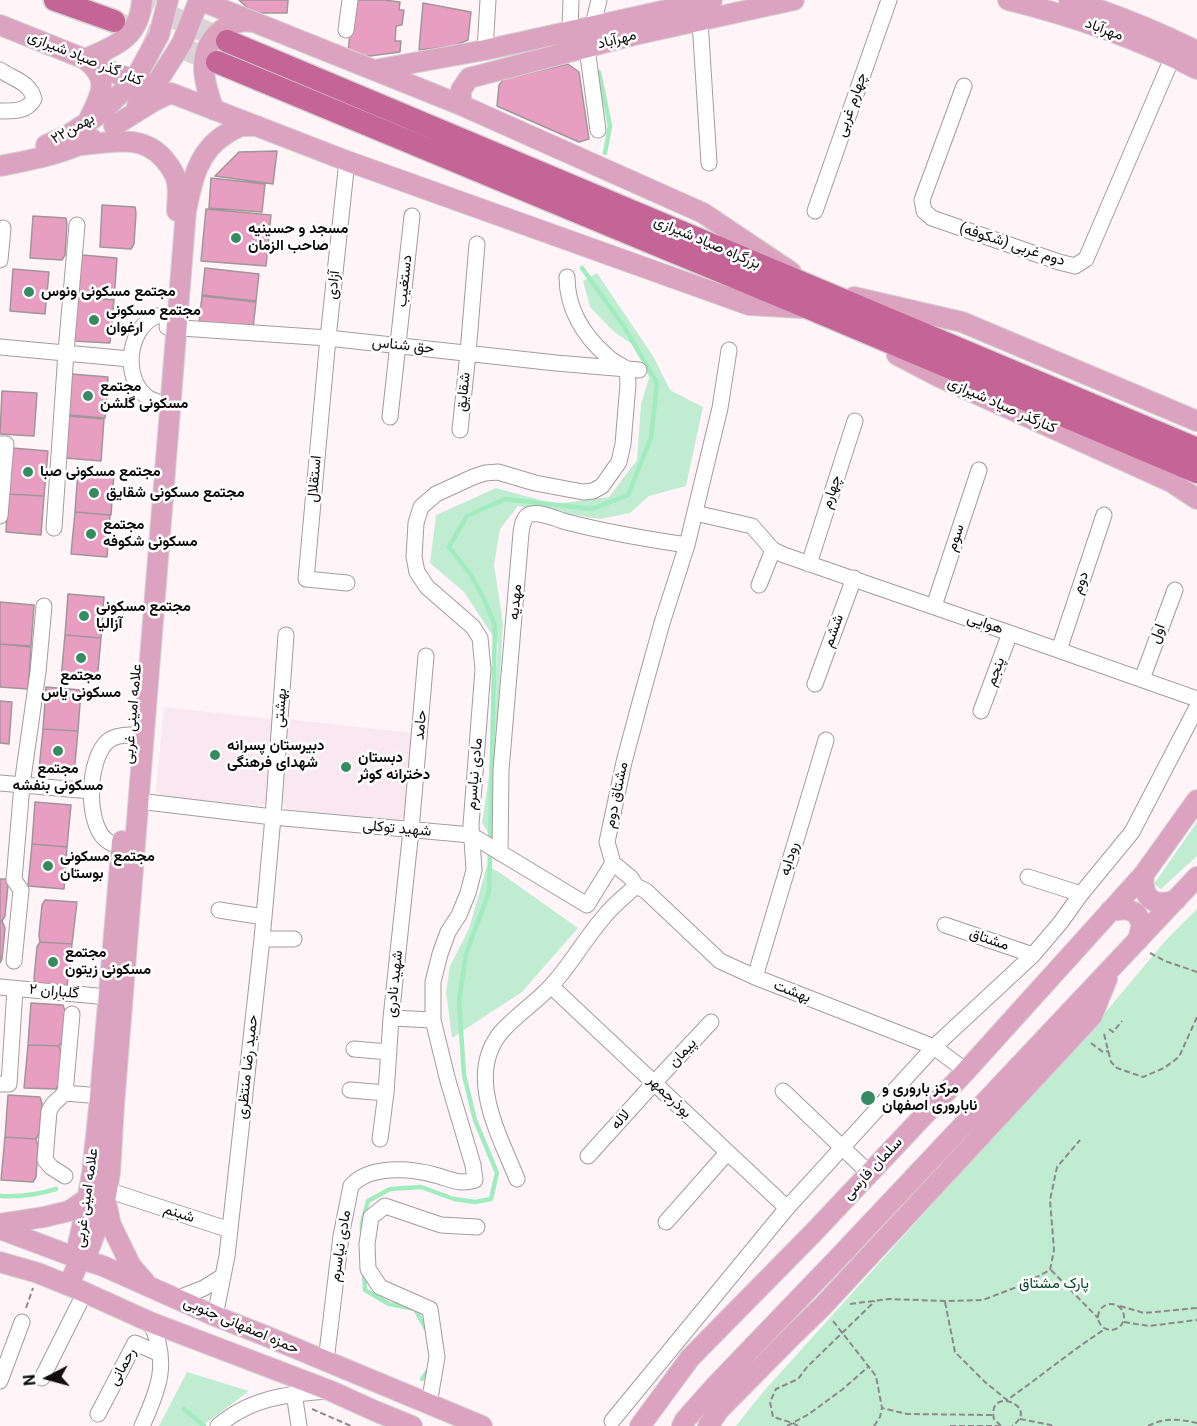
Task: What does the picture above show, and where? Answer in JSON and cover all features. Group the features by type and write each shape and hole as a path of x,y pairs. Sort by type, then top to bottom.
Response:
{"highway":[{"path":"55,0 114,21"},
{"name":"بزرگراه صیاد شیرازی","path":"227,40 813,298 1197,472"},
{"name":"بزرگراه صیاد شیرازی","path":"217,62 1193,447"}],"main road":[{"path":"88,121 102,86 100,74 85,59 126,39 136,26 142,0"},
{"name":"۲۲بهمن","path":"0,164 68,135 100,114 135,79 159,35 168,0"},
{"path":"0,164 41,158 81,144 114,126 162,90 199,0 220,4 257,22 461,105 703,213 813,298 962,322 1197,421"},
{"name":"مهرآباد","path":"374,70 490,44 570,30 712,0"},
{"name":"مهرآباد","path":"461,105 461,90 469,78 794,0"},
{"name":"مهرآباد","path":"1008,0 1091,24 1197,69"},
{"name":"مهرآباد","path":"1069,0 1162,34 1197,51"},
{"path":"214,110 208,93 204,67 204,58 210,41 222,28 239,22 257,22"},
{"name":"کنار گذر صیاد شیرازی","path":"0,25 117,74 347,161 749,304 813,298"},
{"path":"490,44 505,69"},
{"name":"علامه امینی غربی","path":"100,1196 92,1173 160,403 186,211 195,172 206,153 221,137 241,126 257,126"},
{"name":"علامه امینی غربی","path":"77,1289 80,1259 78,1244 110,1173 138,801 177,210 177,182 173,172 162,156 151,147 129,141 81,144"},
{"name":"کنارگذر صیاد شیرازی","path":"813,298 939,377 1171,482 1197,499"},
{"name":"سلمان فارسی","path":"640,1426 690,1358 966,1071 1144,874 1192,807"},
{"path":"1144,874 1142,885 1147,895 1155,902 1166,904 1176,900"},
{"path":"682,1426 718,1383 1197,877"},
{"path":"1110,911 1126,909 1136,913 1142,924 1136,942"},
{"path":"708,1426 719,1410 822,1307 1092,1016 1111,968"},
{"path":"0,1224 69,1211 100,1196 131,1266 149,1286"},
{"name":"حمزه اصفهانی جنوبی","path":"0,1229 103,1266 215,1316 482,1426"},
{"name":"حمزه اصفهانی جنوبی","path":"0,1262 38,1273 150,1322 331,1391 373,1419 412,1426"}],"street":[{"path":"346,30 350,0"},
{"path":"488,0 490,44"},
{"path":"566,0 570,30"},
{"path":"593,25 599,0"},
{"name":"چهارم غربی","path":"815,211 889,0"},
{"path":"700,21 709,163"},
{"path":"587,48 598,130"},
{"name":"دوم غربی (شکوفه)","path":"964,86 922,200 924,210 932,218 1075,266 1086,259 1173,57"},
{"path":"0,70 30,88 34,99 24,109 0,111"},
{"name":"آزادی","path":"328,338 347,161"},
{"name":"دستغیب","path":"390,417 412,216"},
{"path":"54,528 76,225"},
{"path":"0,260 3,228"},
{"path":"468,353 477,244"},
{"path":"567,278 567,291 579,323 608,358 633,370"},
{"path":"160,403 145,396 140,389 134,379 130,359 132,347 145,324 154,317 170,324"},
{"name":"حق شناس","path":"170,324 633,370"},
{"name":"استقلال","path":"328,338 306,579 346,583"},
{"path":"0,347 130,359"},
{"name":"مشتاق دوم","path":"613,863 607,842 624,762 662,623 687,545 720,408 729,350"},
{"name":"شقایق","path":"460,430 468,353"},
{"name":"مادی نیاسرم","path":"326,1361 341,1236 351,1186 363,1176 384,1170 416,1170 455,1182 475,1180 473,1165 433,1020 433,982 448,932 459,915 468,894 474,870 471,815 483,669 480,638 473,627 427,587 417,572 414,557 416,523 421,507 436,494 473,477 492,472 583,492 593,491 602,486 619,462 623,444 628,384 633,370"},
{"name":"چهارم","path":"809,564 855,421"},
{"path":"0,444 6,444 0,516"},
{"name":"سوم","path":"934,606 979,470"},
{"name":"هوایی","path":"695,513 752,526 773,550 784,555 1197,699"},
{"name":"مهدیه","path":"501,853 501,770 521,533 525,517 529,514 537,514 634,537 687,545"},
{"name":"دوم","path":"1059,650 1104,515"},
{"path":"759,585 773,550"},
{"name":"ششم","path":"815,684 854,578"},
{"name":"اول","path":"1142,679 1175,590"},
{"path":"14,961 21,890 14,880 22,785 38,672 44,606"},
{"name":"پنجم","path":"981,711 1010,633"},
{"name":"بهشتی","path":"273,817 286,635"},
{"name":"حامد","path":"411,830 426,656"},
{"path":"612,1420 787,1208 934,1047 1033,955 1061,922 1132,832 1197,707"},
{"path":"121,848 103,838 93,817 91,790 101,750 109,740 131,735"},
{"name":"رودابه","path":"755,977 826,740"},
{"path":"0,783 91,790"},
{"path":"1192,807 1197,788"},
{"name":"شهید توکلی","path":"138,801 273,817 471,835 587,905 613,863"},
{"name":"حمید رضا منتظری","path":"215,1316 230,1230 273,817"},
{"name":"شهید نادری","path":"380,1139 411,830"},
{"path":"517,1179 492,1117 486,1091 484,1069 490,1049 502,1031 551,986 604,916 636,886 613,863"},
{"path":"1028,877 1081,894"},
{"name":"بهشت","path":"636,886 646,891 720,961 934,1047 966,1071"},
{"path":"219,910 264,917"},
{"name":"مشتاق","path":"945,925 1033,955"},
{"path":"262,939 294,939"},
{"name":"بوذرجمهر","path":"551,986 787,1208"},
{"path":"0,1084 9,1084 7,988"},
{"name":"گلباران ۲","path":"7,988 108,997"},
{"path":"65,1176 45,1160 49,1112 53,1104 65,1093 72,1014"},
{"path":"391,1018 433,1020"},
{"name":"پیمان","path":"654,1083 711,1023"},
{"path":"354,1049 389,1052"},
{"name":"لاله","path":"588,1156 654,1083"},
{"path":"350,1090 386,1093"},
{"path":"783,1091 869,1173"},
{"path":"65,1093 100,1096"},
{"path":"666,1222 727,1153"},
{"name":"شبنم","path":"100,1196 128,1197 230,1230"},
{"path":"429,1404 437,1357 430,1309 380,1287 368,1269 367,1244 371,1217 385,1206 441,1225 477,1227"},
{"path":"176,1299 204,1288 223,1276"},
{"path":"42,1378 77,1289"},
{"path":"0,1381 3,1365 22,1322"},
{"path":"142,1426 159,1384 161,1372 157,1334 150,1322"},
{"name":"رحمانی","path":"98,1414 135,1343 160,1354"},
{"path":"218,1426 252,1405 280,1395 295,1398 331,1391"},
{"path":"295,1398 299,1426"}],"path":[{"path":"1136,942 1165,961 1197,972"},
{"path":"1104,1034 1111,1062 1118,1068 1143,1077 1164,1068 1179,1057 1197,1017"},
{"path":"1109,1029 1113,1032 1122,1021"},
{"path":"1094,1045 1103,1052 1109,1051"},
{"path":"850,1304 889,1299 983,1300 1022,1286 1050,1270 1054,1250 1050,1200 1057,1167 1080,1140"},
{"path":"1050,1270 1098,1317 1101,1326 1105,1329 1114,1330 1124,1322 1124,1313 1120,1306"},
{"path":"22,1322 38,1273"},
{"path":"798,1426 773,1417 770,1402 776,1389 798,1379 807,1367 875,1300"},
{"path":"945,1301 955,1352 985,1382 1018,1406 1019,1419 1012,1426"},
{"path":"1098,1317 1100,1309 1107,1304 1116,1304 1144,1313 1197,1308"},
{"path":"1124,1322 1149,1326 1197,1320"},
{"path":"833,1321 876,1376 882,1407 880,1418 874,1426"},
{"path":"1001,1426 993,1414 996,1406 1105,1329"},
{"path":"787,1426 843,1389 869,1366"},
{"path":"295,1398 351,1426"},
{"path":"882,1407 907,1414 993,1414"},
{"path":"1019,1419 1052,1426"},
{"path":"1148,1426 1157,1421 1177,1419 1197,1423"},
{"path":"950,1426 1001,1426"}],"shaded area":[{"name":"دبیرستان پسرانه شهدای فرهنگی","path":"164,707 273,719 266,804 262,806 161,796 156,790"},
{"name":"دبستان دخترانه کوثر","path":"287,719 413,733 405,816 398,821 287,809 280,800"}],"green space":[{"path":"597,273 653,356 670,390 703,407 686,486 649,496 630,513 600,519 518,506 500,529 494,565 503,623 491,837 482,823 489,776 498,644 464,592 430,563 436,515 496,488 555,504 609,497 637,460 641,404 649,378 638,348 614,332 590,307 583,281"},
{"path":"1197,822 1197,856 1161,889 1154,884"},
{"path":"487,866 578,928 522,992 452,1038 446,992 450,966 469,929"},
{"name":"پارک مشتاق","path":"1197,909 1197,1426 736,1426 763,1392 1072,1052 1166,940"},
{"path":"187,1372 249,1391 202,1426 159,1426"}],"building":[{"path":"239,0 288,0 287,13 253,13"},
{"path":"353,0 400,2 399,10 404,10 402,25 396,26 395,41 401,41 400,52 354,58 348,53"},
{"path":"423,3 471,12 468,40 453,46 419,50"},
{"path":"568,64 579,72 589,139 579,142 497,106 499,85 504,79"},
{"path":"277,151 273,184 215,176 239,152"},
{"path":"211,178 265,184 262,212 209,208"},
{"path":"102,205 135,207 134,244 131,249 100,247"},
{"name":"مسجد و حسینیه صاحب الزمان","path":"206,209 271,215 266,266 201,261"},
{"path":"33,216 66,218 65,255 62,260 30,258"},
{"path":"82,255 117,258 114,300 78,297"},
{"path":"205,268 259,274 256,301 202,295"},
{"name":"مجتمع مسکونی ونوس","path":"13,269 49,272 45,314 10,311"},
{"path":"202,296 256,302 253,328 199,324"},
{"name":"مجتمع مسکونی ارغوان","path":"78,297 114,300 110,343 74,341"},
{"name":"مجتمع مسکونی گلشن","path":"72,374 108,377 105,418 69,415"},
{"path":"2,391 37,393 34,436 0,434"},
{"name":"مجتمع مسکونی گلشن","path":"68,416 104,419 101,461 65,458"},
{"name":"مجتمع مسکونی صبا","path":"13,448 48,451 44,496 8,494"},
{"name":"مجتمع مسکونی شقایق","path":"78,470 114,473 111,515 75,512"},
{"path":"8,494 44,496 41,535 6,532"},
{"name":"مجتمع مسکونی شکوفه","path":"75,512 110,515 107,557 71,554"},
{"name":"مجتمع مسکونی آزالیا","path":"68,594 104,597 101,638 65,635"},
{"path":"0,602 34,605 31,646 0,644"},
{"name":"مجتمع مسکونی یاس","path":"65,635 101,638 97,681 61,678"},
{"path":"0,644 31,647 28,689 0,687"},
{"name":"مجتمع مسکونی بنفشه","path":"46,687 81,690 78,731 43,729"},
{"path":"0,701 12,702 9,744 0,743"},
{"name":"مجتمع مسکونی بنفشه","path":"43,729 78,731 74,774 39,770"},
{"name":"مجتمع مسکونی بوستان","path":"35,802 71,805 67,847 32,844"},
{"name":"مجتمع مسکونی بوستان","path":"32,844 67,847 64,889 28,886"},
{"path":"0,879 6,879 8,885 5,916 2,921 0,921"},
{"name":"مجتمع مسکونی زیتون","path":"45,900 77,902 72,944 40,942 42,905"},
{"path":"0,921 5,928 0,963"},
{"name":"مجتمع مسکونی زیتون","path":"40,942 72,944 67,987 35,984 37,947"},
{"path":"31,1003 63,1005 65,1011 62,1042 59,1046 28,1045"},
{"path":"28,1045 59,1046 61,1054 59,1084 56,1089 24,1088"},
{"path":"8,1095 40,1097 42,1103 39,1134 36,1139 5,1137"},
{"path":"5,1137 36,1139 38,1146 36,1177 33,1182 1,1180"}],"waterway":[{"path":"599,72 610,126 605,153"},
{"path":"490,842 495,625 471,575 449,547 467,516 505,499 592,509 628,495 651,438 657,383 623,325 582,268"},
{"path":"362,1231 368,1201 390,1189 421,1187 454,1199 475,1202 491,1199 497,1173 475,1120 464,1075 459,1001 466,954 489,892 490,851"},
{"path":"0,1196 28,1195 56,1189"},
{"path":"364,1273 365,1290 389,1304 415,1309 427,1331"},
{"path":"422,1379 429,1369"},
{"path":"184,1409 204,1426"}],"tunnel":[{"path":"133,0 227,41"},
{"path":"115,22 217,62"}],"place":[{"name":"مسجد و حسینیه صاحب الزمان","path":"236,238"},
{"name":"مجتمع مسکونی ونوس","path":"29,292"},
{"name":"مجتمع مسکونی ارغوان","path":"94,320"},
{"name":"مجتمع مسکونی گلشن","path":"88,396"},
{"name":"مجتمع مسکونی صبا","path":"28,472"},
{"name":"مجتمع مسکونی شقایق","path":"94,493"},
{"name":"مجتمع مسکونی شکوفه","path":"91,534"},
{"name":"مجتمع مسکونی آزالیا","path":"84,616"},
{"name":"مجتمع مسکونی یاس","path":"81,658"},
{"name":"مجتمع مسکونی بنفشه","path":"58,751"},
{"name":"دبیرستان پسرانه شهدای فرهنگی","path":"215,755"},
{"name":"دبستان دخترانه کوثر","path":"346,767"},
{"name":"مجتمع مسکونی بوستان","path":"48,866"},
{"name":"مجتمع مسکونی زیتون","path":"53,962"},
{"name":"مرکز باروری و ناباروری اصفهان","path":"868,1098"}]}
